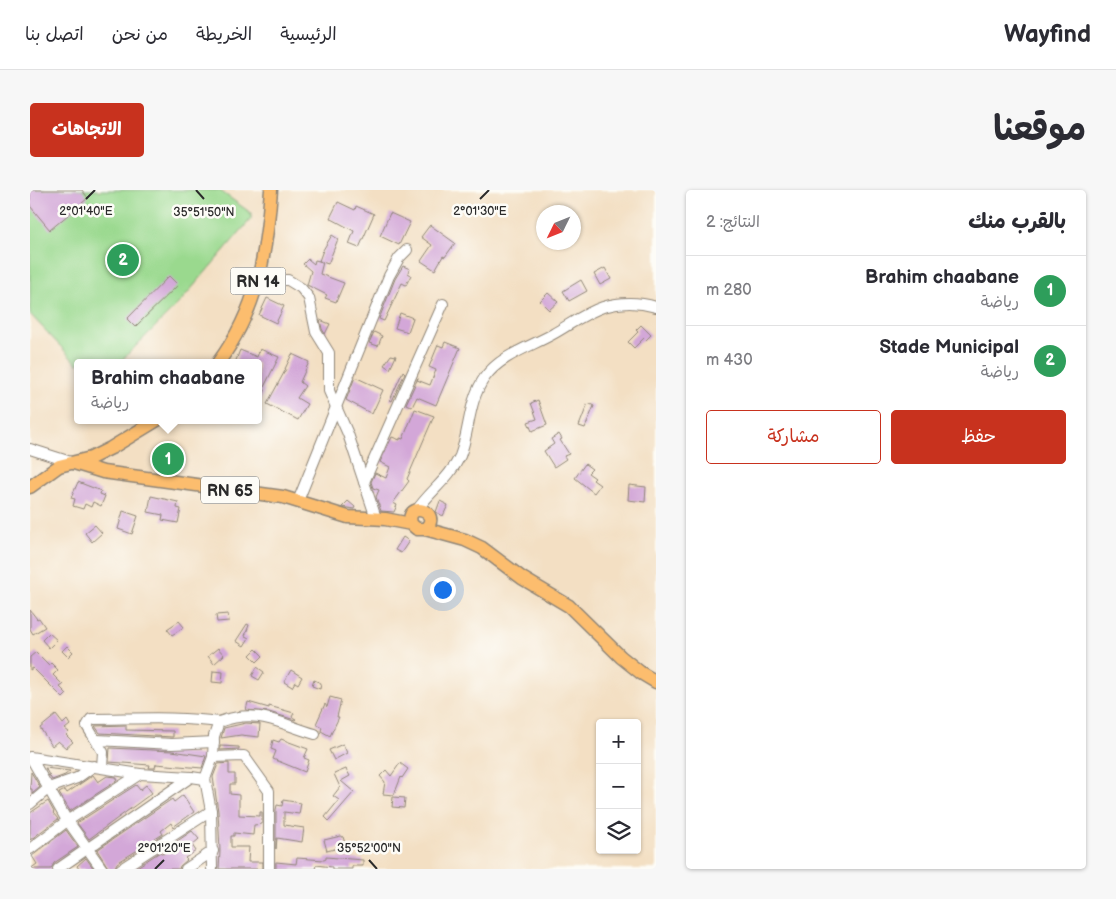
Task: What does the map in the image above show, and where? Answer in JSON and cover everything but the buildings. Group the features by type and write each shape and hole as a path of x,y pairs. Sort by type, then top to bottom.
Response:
{"main road":[{"name":"RN 14","path":"221,359 246,318 255,292 263,262 271,190"},
{"path":"30,487 59,466 91,458 150,424"},
{"name":"RN 65","path":"74,463 103,472 283,497 348,517 380,518 411,524 417,529 425,529 471,542 522,578 569,606 626,662 656,682"},
{"name":"RN 65","path":"380,518 422,512 454,537"},
{"path":"411,524 410,517 422,512 429,523 425,529"}],"street":[{"path":"298,501 390,276 399,258 407,250"},
{"path":"255,292 277,280 288,280 301,288 309,298 316,332 328,353 329,391 348,434 364,482 380,518"},
{"path":"364,482 442,304"},
{"path":"422,512 453,469 459,457 475,394 495,366 588,313 619,304 656,307"},
{"path":"30,449 74,463"},
{"path":"30,804 49,788 77,778 98,766 103,752 87,726 91,719 164,718 198,719 218,722 235,716 256,715 315,734"},
{"path":"212,869 211,810 205,779 213,757 214,736 218,722"},
{"path":"97,740 172,744 214,742"},
{"path":"213,757 244,756 269,791 269,869"},
{"path":"30,758 98,766 140,774 205,779"},
{"path":"30,758 67,821 102,869"},
{"path":"30,849 67,821 140,774"},
{"path":"58,869 191,777"},
{"path":"121,869 211,810"},
{"path":"186,869 213,851"}],"green space":[{"path":"30,190 97,190 99,192 101,190 219,190 251,213 251,219 180,302 123,359 74,359 74,361 30,314"}],"place":[{"name":"Stade Municipal","path":"123,260"},
{"name":"Brahim chaabane","path":"168,459"}]}
